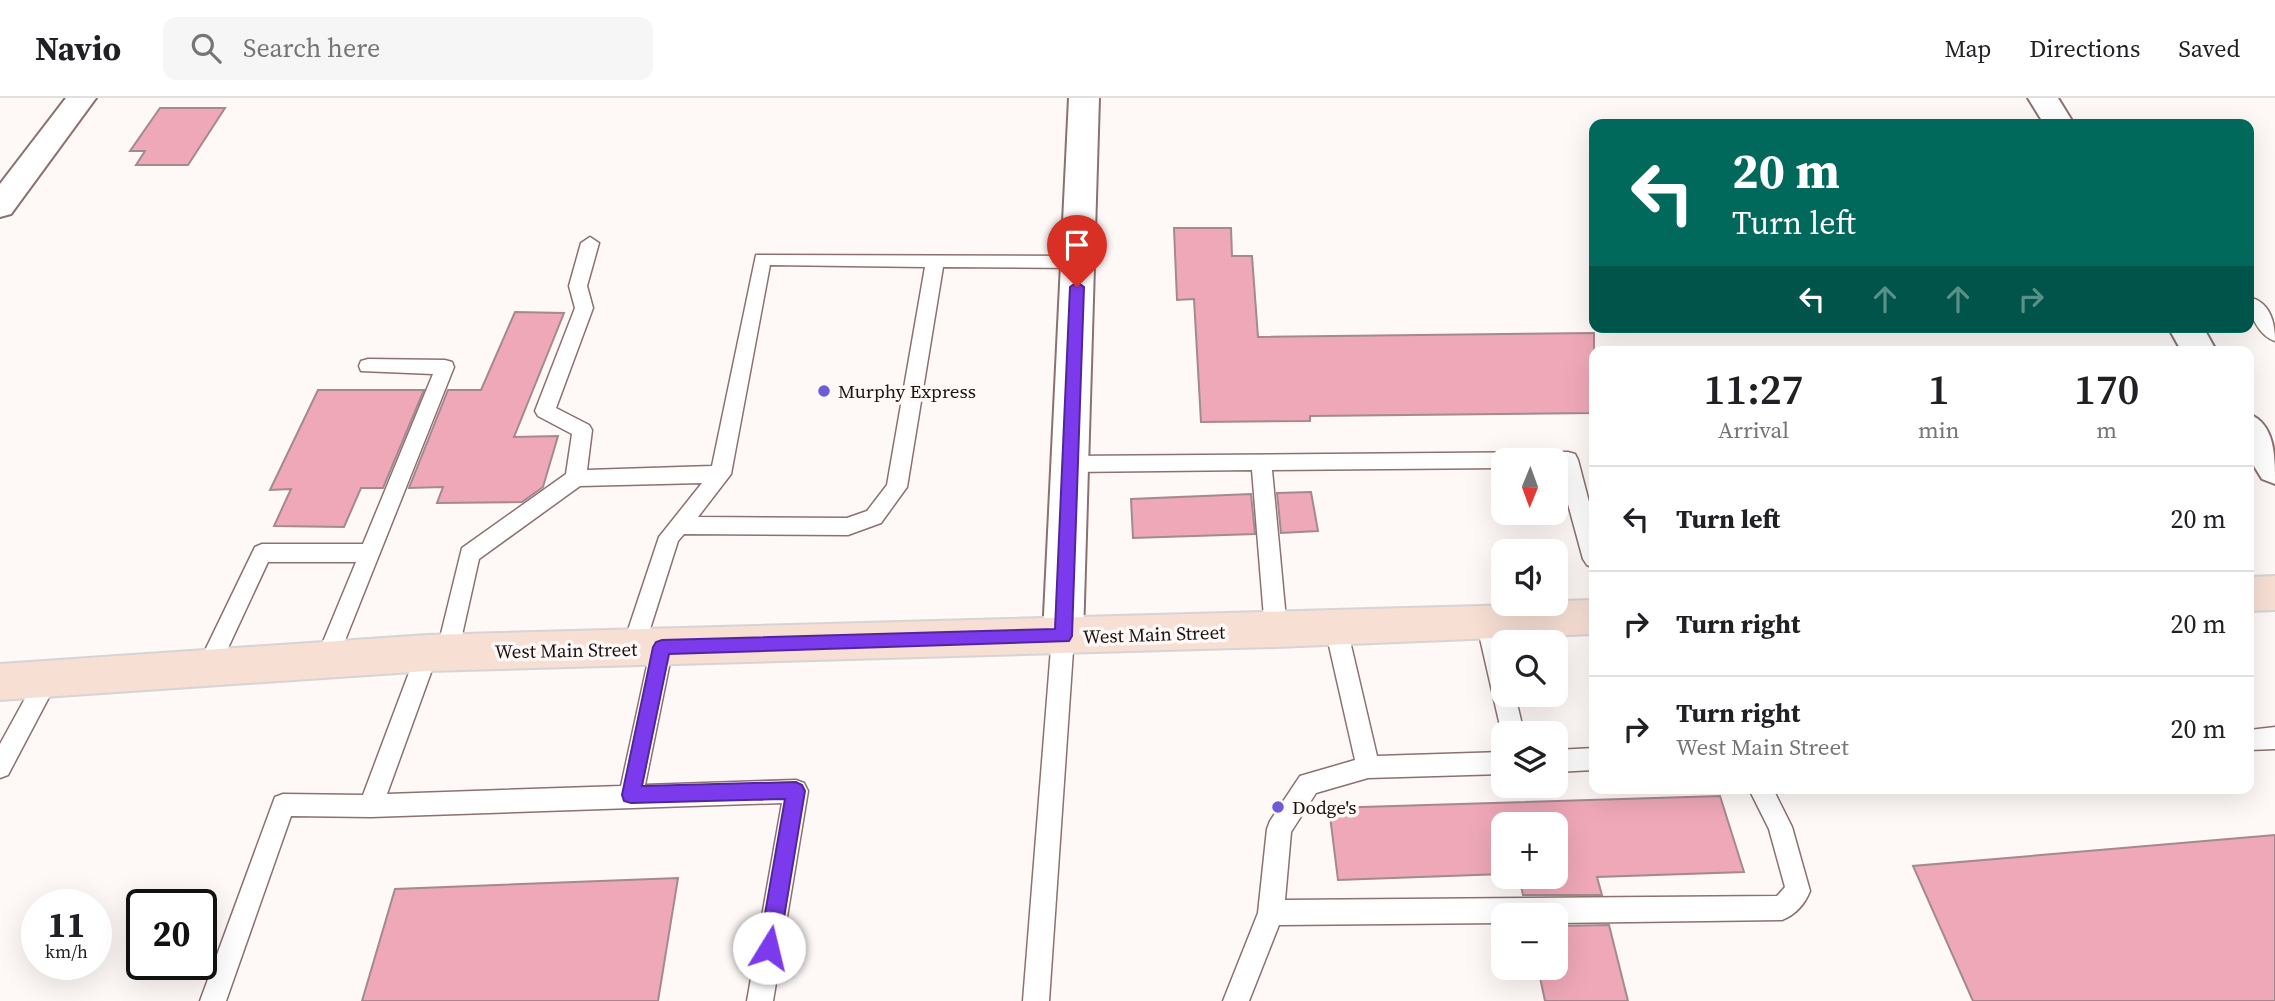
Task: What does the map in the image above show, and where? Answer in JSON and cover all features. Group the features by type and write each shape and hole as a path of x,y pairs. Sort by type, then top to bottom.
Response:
{"main road":[{"path":"2254,594 2275,593"},
{"name":"West Main Street","path":"0,682 437,653 1276,630 1589,618"}],"street":[{"path":"0,206 81,98"},
{"path":"1063,636 1084,98"},
{"path":"2043,98 2056,119"},
{"path":"2254,436 2275,469"}],"lane":[{"path":"576,478 582,430 545,411 584,308 578,286 590,243"},
{"path":"631,795 648,648 669,537 721,474 762,259 1078,262"},
{"path":"680,525 848,527 874,517 897,487 935,260"},
{"path":"2254,305 2275,304"},
{"path":"2254,310 2275,334"},
{"path":"326,661 445,367 368,366"},
{"path":"1070,464 1491,460"},
{"path":"1568,460 1589,539"},
{"path":"1261,463 1276,630"},
{"path":"371,806 437,653 469,554 576,478 721,474"},
{"path":"207,669 262,553 370,553"},
{"path":"1487,621 1491,639"},
{"path":"1336,628 1367,767"},
{"path":"1036,1001 1063,636"},
{"path":"0,767 47,680"},
{"path":"2254,740 2275,738"},
{"path":"1568,760 1589,759"},
{"path":"1236,1001 1271,913 1279,829 1308,784 1367,767 1491,763"},
{"path":"213,1001 283,805 371,806 796,791 760,1001"},
{"path":"1271,913 1782,908 1798,891 1780,827 1764,794"}],"building":[{"path":"160,108 225,108 188,165 136,165 145,151 130,151"},
{"path":"1174,228 1231,228 1232,256 1252,256 1258,337 1594,333 1594,346 1589,346 1589,413 1310,416 1310,421 1201,422 1194,299 1177,300"},
{"path":"515,312 564,313 514,437 558,436 543,487 522,502 437,503 443,487 409,488 448,390 481,390"},
{"path":"318,390 424,390 383,488 361,488 344,527 274,526 291,489 270,490"},
{"path":"1311,492 1318,531 1281,533 1277,493"},
{"path":"1251,494 1255,534 1133,538 1131,499"},
{"path":"1720,796 1744,872 1597,877 1602,895 1523,895 1522,889 1568,889 1568,812 1491,812 1491,874 1338,880 1329,808"},
{"path":"2275,835 2275,1001 1973,1001 1913,866"},
{"path":"678,878 658,1001 362,1001 395,889"},
{"path":"1609,925 1628,1001 1545,1001 1541,980 1568,980 1568,926"}],"place":[{"name":"Murphy Express","path":"824,391"},
{"name":"Dodge's","path":"1278,807"}],"route":[{"path":"769,948 796,791 631,795 662,647 1063,636 1077,287"}]}
